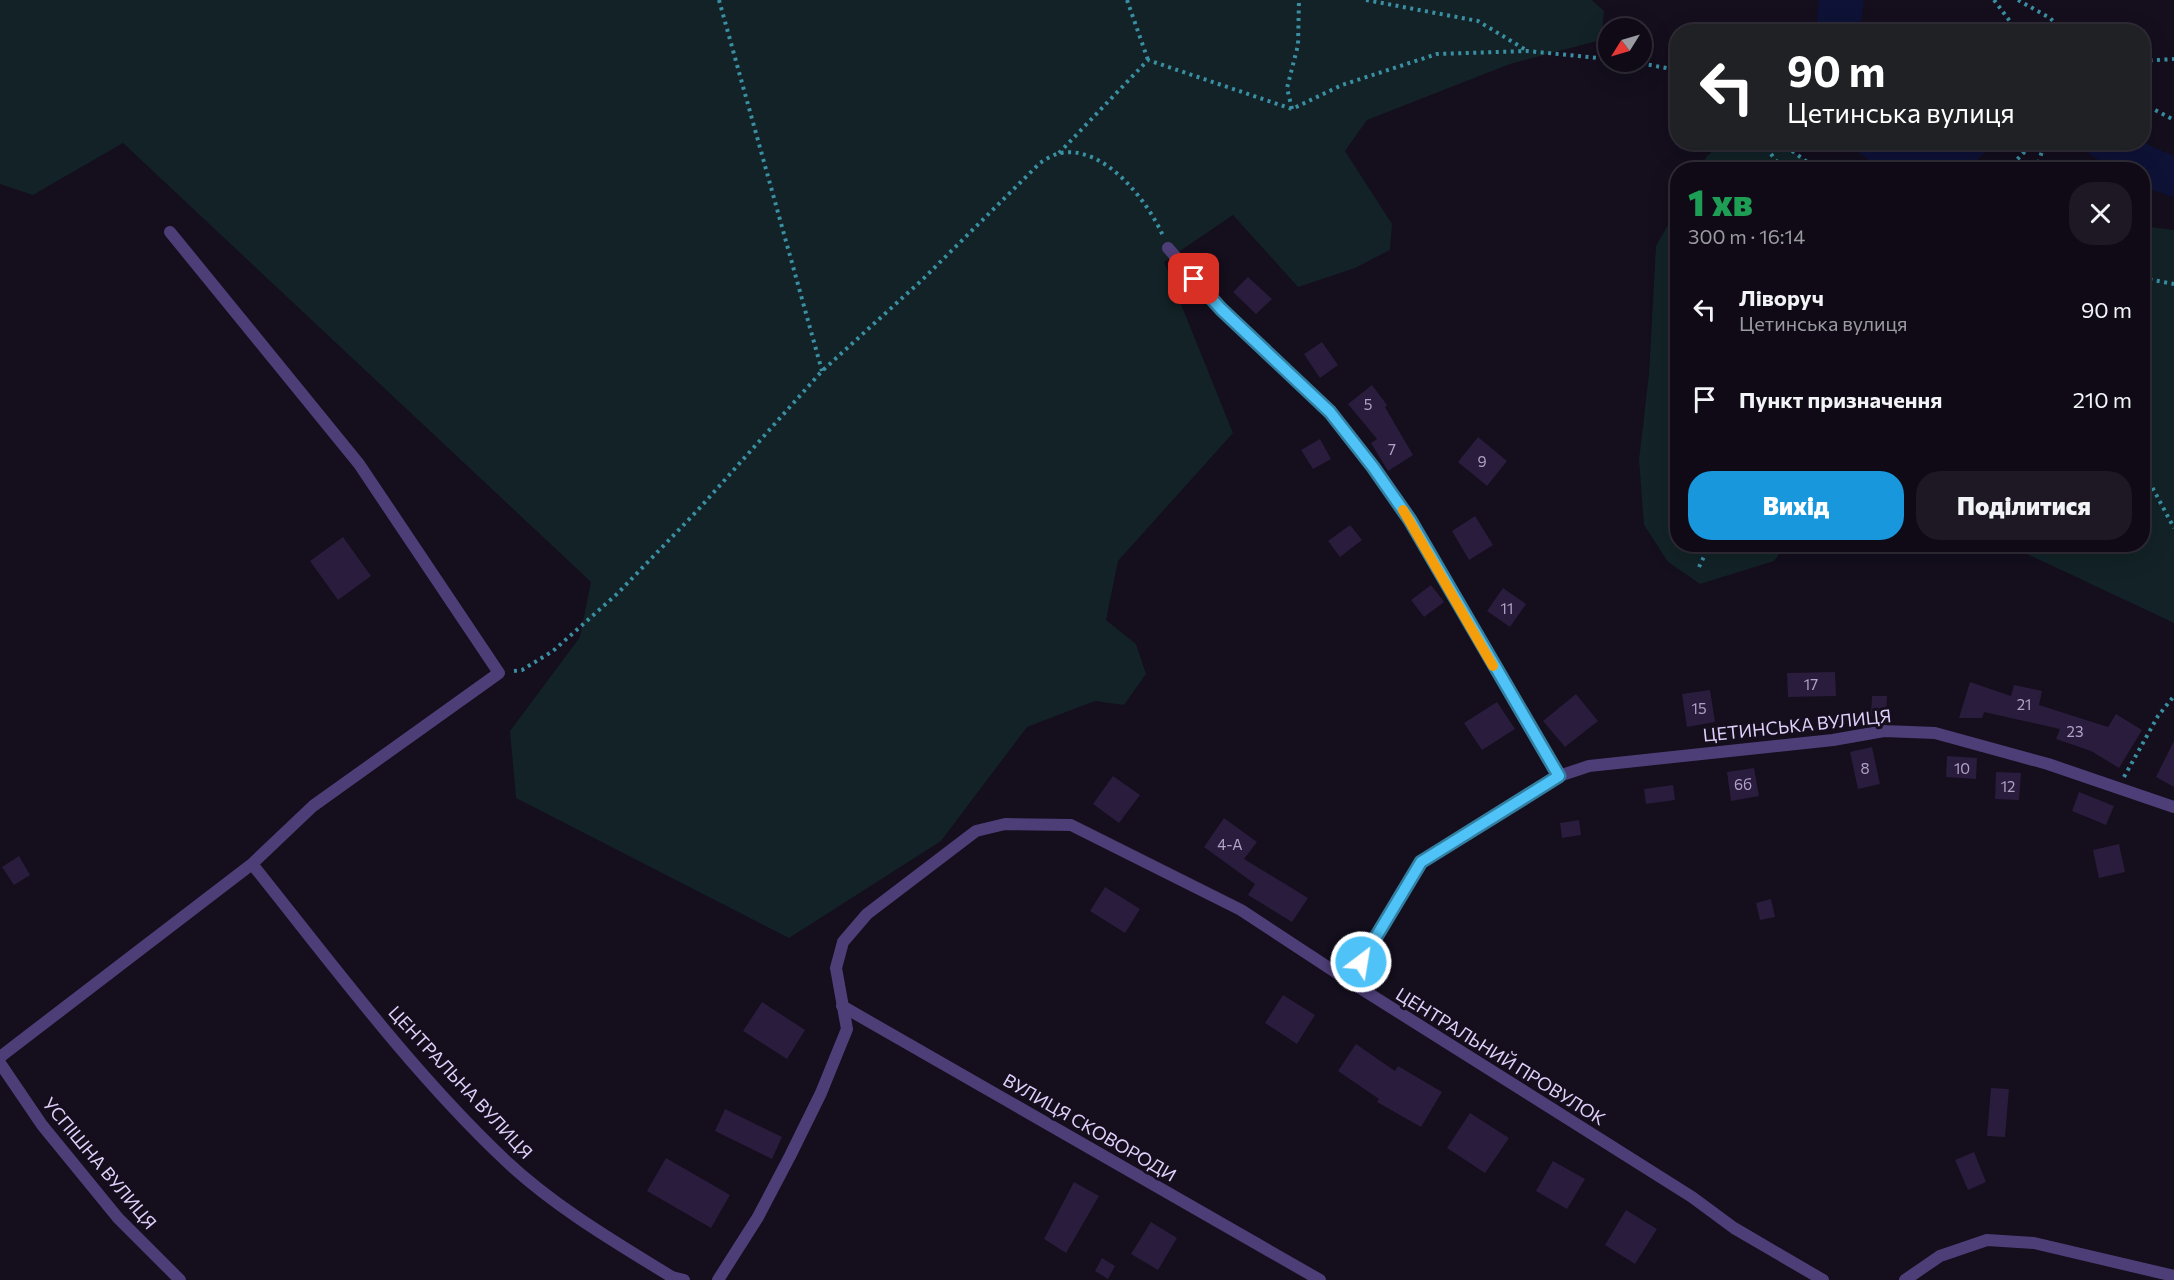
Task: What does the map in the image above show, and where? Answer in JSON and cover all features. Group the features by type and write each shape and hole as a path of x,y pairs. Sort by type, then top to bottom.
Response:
{"street":[{"path":"0,1057 252,864 313,806 499,673 358,464 170,232"},
{"path":"1167,248 1221,309 1330,412 1373,467 1410,520 1559,776"},
{"name":"ЦЕТИНСЬКА ВУЛИЦЯ","path":"1349,981 1421,862 1559,776 1589,766 1833,740 1884,731 1935,733 2119,787 2174,807"},
{"name":"ЦЕНТРАЛЬНИЙ ПРОВУЛОК","path":"718,1280 758,1217 821,1093 847,1029 836,968 843,942 867,914 976,831 1005,824 1071,825 1241,910 1349,981 1682,1191 1734,1228 1823,1280"},
{"name":"ЦЕНТРАЛЬНА ВУЛИЦЯ","path":"252,864 400,1049 506,1161 590,1226 672,1277 684,1280"},
{"name":"ВУЛИЦЯ СКОВОРОДИ","path":"842,1006 1320,1280"},
{"name":"УСПІШНА ВУЛИЦЯ","path":"0,1063 42,1125 118,1218 180,1280"},
{"path":"1905,1280 1940,1256 1987,1240 2034,1243 2174,1276"}],"path":[{"path":"719,0 822,371"},
{"path":"1127,0 1148,60"},
{"path":"1292,109 1287,88 1298,45 1299,0"},
{"path":"1366,0 1478,21 1527,51"},
{"path":"1994,0 2012,24"},
{"path":"2018,0 2050,18 2056,24"},
{"path":"1148,60 1292,109 1342,85 1437,54 1527,51 1598,58"},
{"path":"2150,60 2174,59"},
{"path":"499,673 522,670 553,651 618,593 697,511 822,371 922,280 1040,163 1059,153 1148,60"},
{"path":"1652,65 1670,68"},
{"path":"2150,108 2174,120"},
{"path":"1791,150 1807,162"},
{"path":"2015,162 2026,150"},
{"path":"1059,153 1078,152 1099,160 1130,186 1156,222 1167,248"},
{"path":"2150,280 2174,284"},
{"path":"2150,483 2174,528"},
{"path":"1699,567 1706,552"},
{"path":"2119,787 2158,716 2174,696"}],"shaded area":[{"path":"0,0 1592,0 1604,11 1603,18 1598,18 1598,41 1510,64 1367,120 1345,151 1392,224 1390,250 1355,268 1298,287 1233,215 1164,262 1233,433 1118,561 1106,620 1136,644 1146,674 1124,705 1095,701 1027,727 941,841 789,938 516,798 510,731 580,637 591,582 123,143 33,195 0,184"},
{"path":"1819,0 1864,0 1861,24 1817,24"},
{"path":"2150,146 2174,156 2174,197 2150,190 2150,162 2101,162 2084,150 2150,150"},
{"path":"1714,150 1790,150 1808,162 1703,162"},
{"path":"1856,150 1985,150 1985,152 1975,162 1871,162"},
{"path":"1670,221 1670,552 1781,552 1774,561 1700,584 1668,562 1644,525 1639,460 1649,374 1656,246"},
{"path":"2150,227 2174,230 2174,623 2023,552 2150,552"}],"building":[{"path":"1248,277 1272,299 1256,314 1233,292"},
{"path":"1322,342 1338,365 1320,378 1304,354"},
{"path":"1372,385 1387,405 1385,407 1413,455 1388,471 1371,443 1377,439 1348,404"},
{"path":"1478,437 1507,461 1487,486 1458,462"},
{"path":"1320,439 1331,459 1313,469 1301,450"},
{"path":"1475,516 1493,545 1469,560 1452,531"},
{"path":"1350,525 1362,540 1340,557 1328,541"},
{"path":"343,537 371,576 338,600 310,561"},
{"path":"1431,585 1444,602 1424,617 1411,600"},
{"path":"1503,588 1526,604 1510,627 1487,611"},
{"path":"1835,672 1836,696 1788,697 1787,673"},
{"path":"1970,682 2011,696 2014,685 2042,691 2039,705 2108,727 2116,714 2142,730 2119,768 2091,751 2056,739 2060,729 1984,712 1982,718 1959,718"},
{"path":"1710,690 1715,722 1687,727 1682,694"},
{"path":"1576,694 1598,721 1565,747 1543,721"},
{"path":"1872,696 1887,696 1886,716 1871,716"},
{"path":"1497,702 1515,729 1482,750 1464,723"},
{"path":"2174,741 2174,787 2156,777"},
{"path":"1872,747 1880,784 1858,789 1850,752"},
{"path":"1947,756 1977,758 1976,779 1946,777"},
{"path":"1754,768 1759,796 1731,801 1727,772"},
{"path":"1996,772 2021,773 2019,800 1995,799"},
{"path":"1113,776 1140,795 1119,823 1093,804"},
{"path":"1673,785 1675,800 1646,804 1644,789"},
{"path":"2079,792 2114,806 2106,825 2072,811"},
{"path":"1224,818 1257,842 1244,859 1308,898 1292,922 1248,895 1255,884 1204,847"},
{"path":"1579,820 1581,835 1562,838 1560,823"},
{"path":"2119,844 2125,872 2099,878 2093,850"},
{"path":"19,856 30,875 14,885 2,867"},
{"path":"1105,887 1140,909 1125,933 1090,911"},
{"path":"1771,899 1775,917 1760,920 1756,903"},
{"path":"1283,995 1315,1015 1297,1044 1265,1023"},
{"path":"762,1002 805,1030 787,1059 743,1031"},
{"path":"1356,1044 1395,1071 1398,1066 1442,1092 1421,1127 1377,1102 1379,1099 1338,1071"},
{"path":"1991,1088 2009,1089 2005,1137 1987,1136"},
{"path":"725,1109 782,1137 772,1159 715,1131"},
{"path":"1470,1113 1509,1138 1485,1173 1447,1148"},
{"path":"1974,1152 1986,1182 1968,1190 1955,1160"},
{"path":"666,1158 730,1195 711,1228 647,1191"},
{"path":"1553,1161 1585,1179 1567,1209 1536,1191"},
{"path":"1074,1182 1099,1196 1066,1253 1044,1239"},
{"path":"1626,1210 1657,1229 1635,1264 1605,1245"},
{"path":"1151,1222 1177,1238 1158,1270 1131,1254"},
{"path":"1102,1258 1115,1266 1108,1279 1095,1271"}],"slow traffic":[{"path":"1403,510 1493,666"}],"route":[{"path":"1194,279 1221,309 1330,412 1373,467 1410,520 1559,776 1421,862 1361,962"}]}
